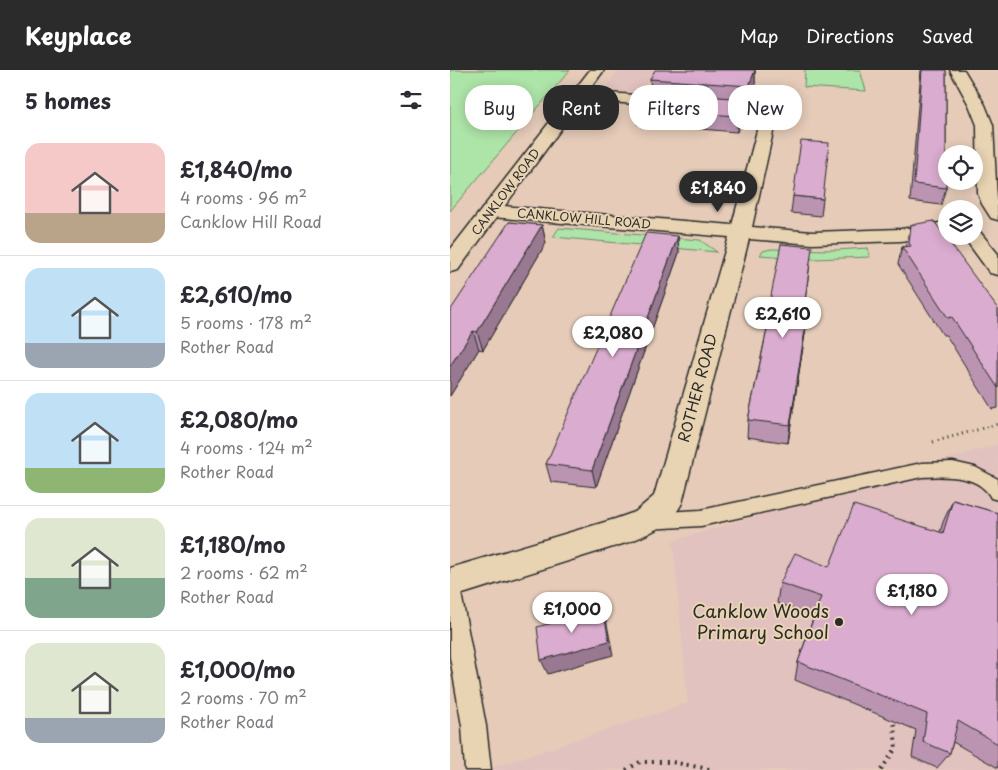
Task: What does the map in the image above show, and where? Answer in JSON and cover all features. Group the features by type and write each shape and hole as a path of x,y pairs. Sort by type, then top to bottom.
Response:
{"street":[{"name":"CANKLOW ROAD","path":"586,85 597,70"},
{"path":"957,70 985,124 987,195 991,206 998,214"},
{"name":"ROTHER ROAD","path":"450,583 618,532 646,521 667,503 740,233 767,122 765,114 751,108 619,99"},
{"name":"CANKLOW ROAD","path":"450,265 552,130"},
{"name":"CANKLOW HILL ROAD","path":"491,212 812,238 901,235 938,229"},
{"path":"983,222 998,219"},
{"path":"980,245 998,268"}],"lane":[{"path":"646,521 700,518 922,470 948,468 964,470 996,487 998,492"},
{"path":"450,593 474,726 478,770"}],"path":[{"path":"881,770 896,748 894,724"},
{"path":"626,770 640,762 672,762 714,770"}],"shaded area":[{"path":"618,70 699,70 654,73 645,85 629,85 629,93 619,92 619,85 608,84"},
{"name":"Canklow Woods Primary School","path":"998,444 998,770 485,770 688,703 673,541"}],"green space":[{"path":"450,70 570,70 557,85 543,85 543,102 533,113 533,85 465,85 465,130 519,130 450,211"},
{"path":"805,70 860,70 866,91 804,87"},
{"path":"559,228 700,240 717,252 553,237"},
{"path":"868,248 870,257 813,259 760,255 763,251 771,249 836,250"}],"building":[{"path":"655,70 755,70 749,85 650,79"},
{"path":"922,70 946,70 946,145 938,145 938,187 914,184"},
{"path":"718,97 728,98 728,115 718,115"},
{"path":"801,141 829,143 823,199 793,196"},
{"path":"934,221 938,226 938,245 951,245 998,309 998,388 952,317 948,318 902,247 911,246 909,243 911,225"},
{"path":"509,222 542,225 477,332 473,331 450,366 450,311"},
{"path":"646,233 678,236 592,470 546,464"},
{"path":"781,244 812,247 803,316 807,317 790,425 748,420 773,301 770,301"},
{"path":"953,500 998,513 998,744 958,721 950,753 923,742 927,714 798,662 821,597 780,583 795,553 829,567 854,505 943,533"},
{"path":"603,609 609,641 541,660 537,627"}],"place":[{"name":"Canklow Woods Primary School","path":"839,622"}]}
